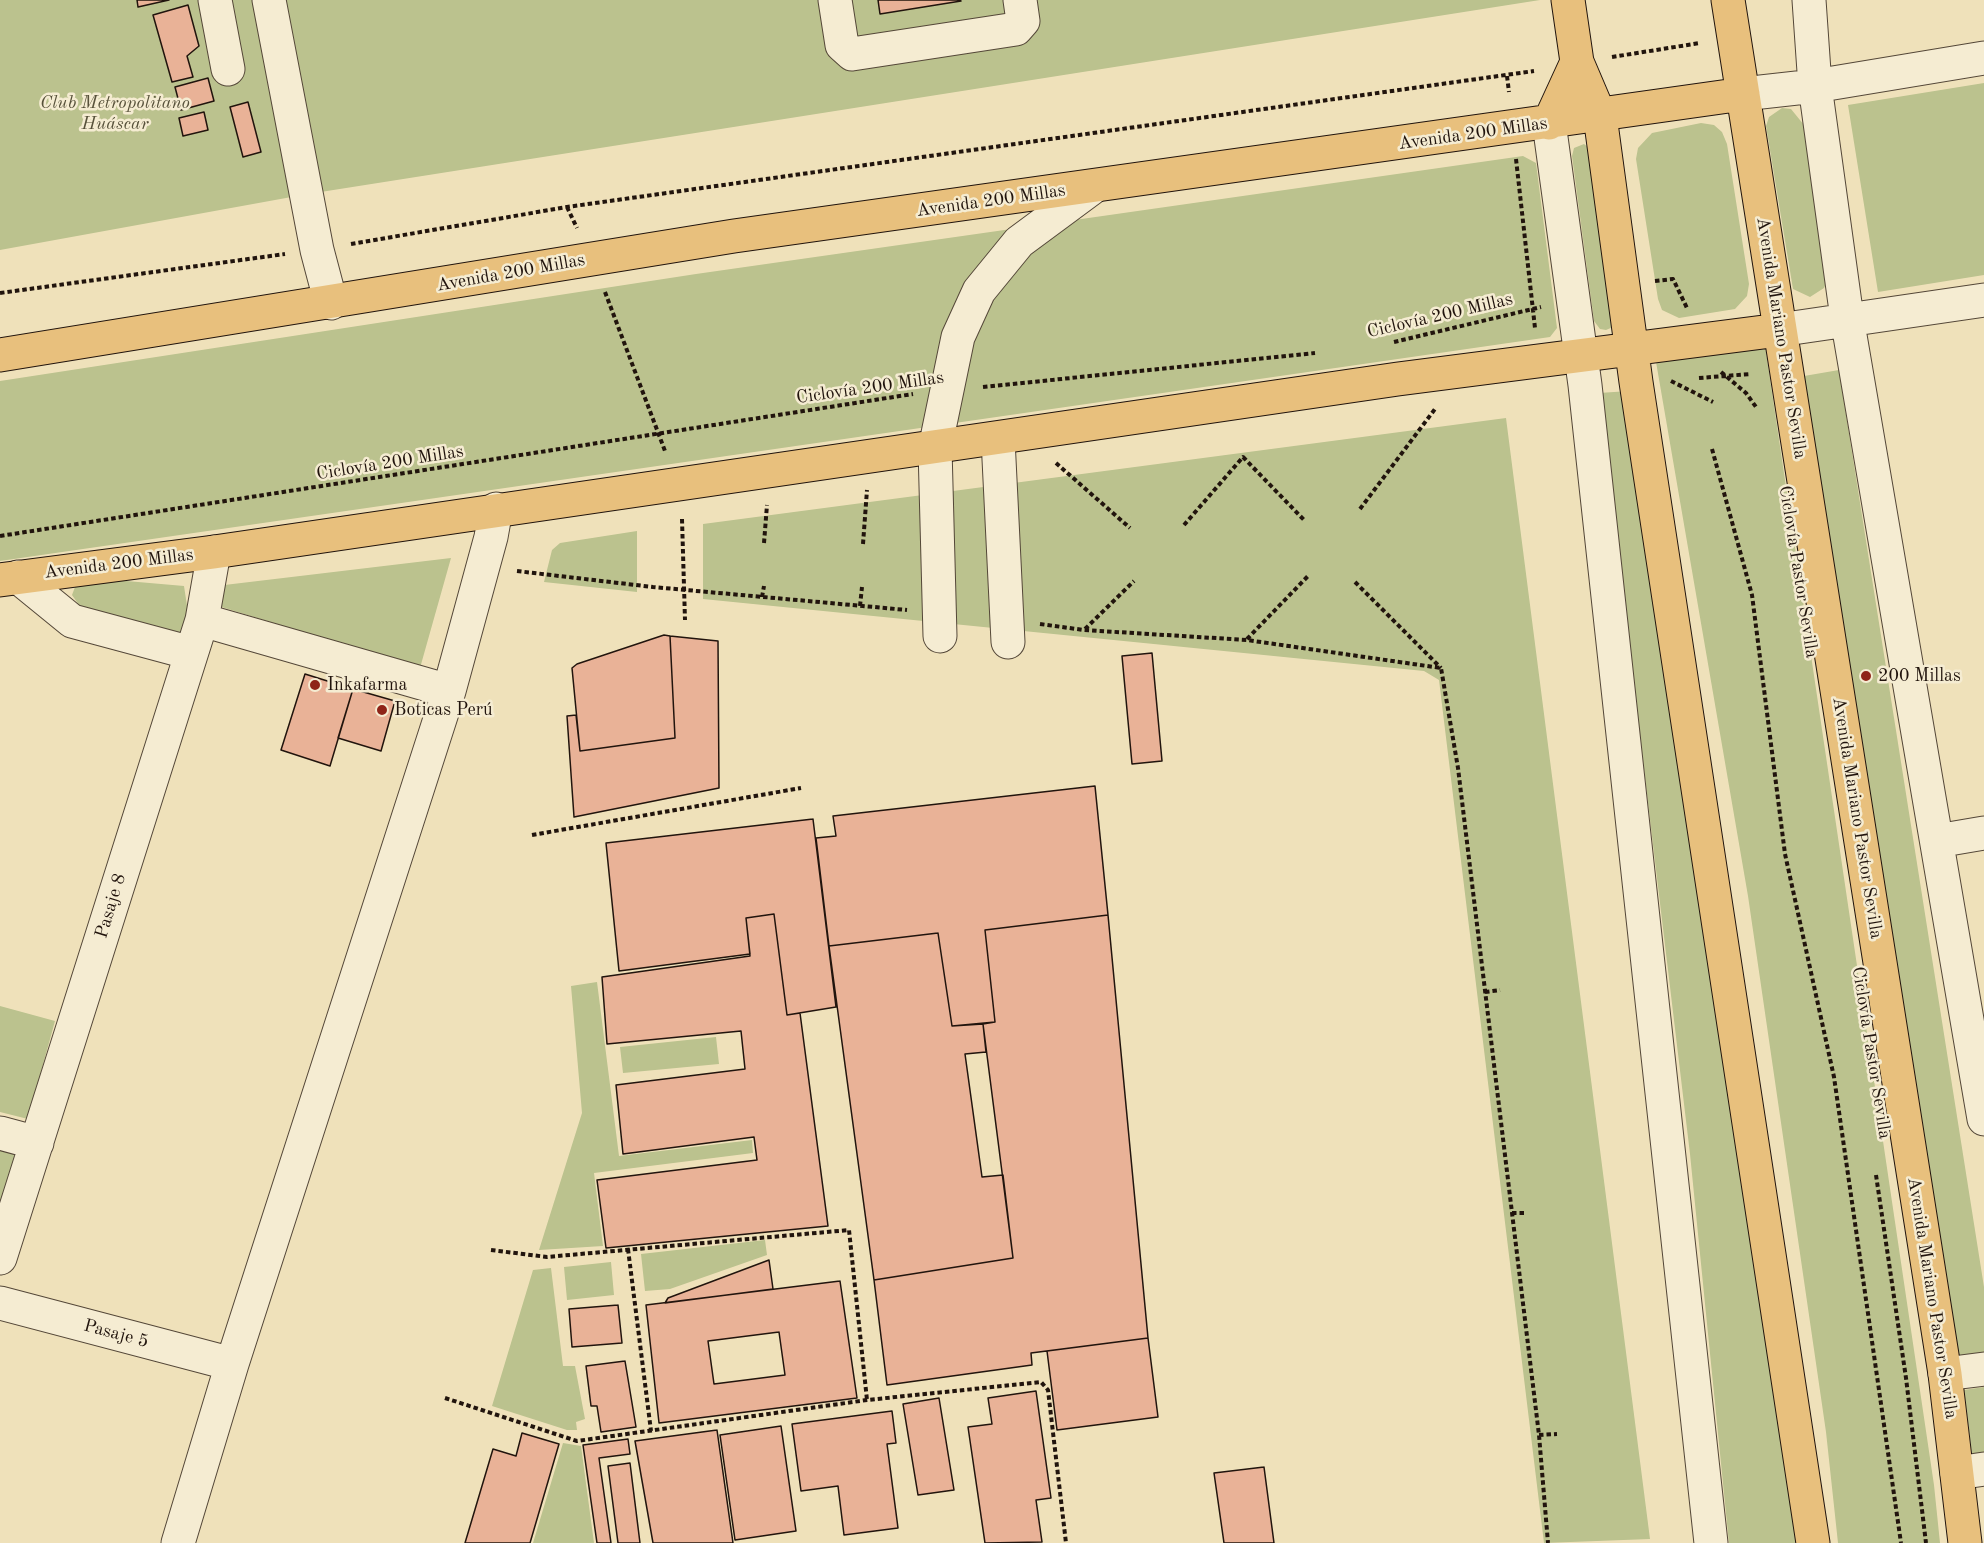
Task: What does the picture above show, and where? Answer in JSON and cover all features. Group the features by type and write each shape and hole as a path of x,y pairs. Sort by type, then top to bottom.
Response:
{"main road":[{"path":"1568,0 1577,62 1600,116 1631,348 1813,1543"},
{"name":"Avenida Mariano Pastor Sevilla","path":"1728,0 1945,1374 1970,1471 1965,1543"},
{"path":"1549,123 1577,62"},
{"name":"Avenida 200 Millas","path":"0,355 734,236 1092,188 1743,94"},
{"name":"Avenida 200 Millas","path":"9,578 214,552 496,509 1581,355 1779,330"}],"street":[{"path":"214,0 228,69"},
{"path":"269,0 317,250 331,303"},
{"path":"834,0 842,45 852,54 1016,29 1023,21 1020,0"},
{"path":"1809,0 1815,86 1847,318 1984,1119"},
{"name":"Avenida 200 Millas","path":"1743,94 1815,86 1984,58"},
{"path":"1549,123 1581,355 1712,1543"},
{"path":"939,625 935,448 958,337 979,291 1019,242 1092,188"},
{"name":"Avenida 200 Millas","path":"1779,330 1847,318 1984,300"},
{"path":"998,439 1007,631"},
{"path":"178,1543 232,1364 449,691 496,509"},
{"name":"Pasaje 8","path":"0,1258 202,620 214,552"},
{"path":"9,578 72,621 191,653"},
{"path":"202,620 449,691"},
{"path":"1937,841 1984,833"},
{"path":"0,1133 37,1143"},
{"name":"Pasaje 5","path":"0,1303 232,1364"},
{"path":"1945,1374 1984,1369"}],"path":[{"path":"0,292 317,250 567,207 1507,76 1577,62 1734,38"},
{"path":"1507,76 1539,361"},
{"path":"567,207 592,259 678,484 682,515 685,620"},
{"path":"1624,292 1645,290 1649,282 1673,279 1701,339 1724,376 1746,393 1760,411"},
{"name":"Ciclovía 200 Millas","path":"1388,344 1428,332 1544,307"},
{"name":"Ciclovía 200 Millas","path":"0,536 901,396 1320,353"},
{"path":"1671,380 1713,402"},
{"path":"1360,509 1440,402"},
{"path":"1712,449 1752,595 1785,854 1834,1077 1901,1543"},
{"path":"1184,525 1243,457 1305,521"},
{"path":"1051,459 1130,528"},
{"path":"863,544 867,487"},
{"path":"764,543 767,502"},
{"path":"482,567 683,590 860,606 939,625"},
{"path":"1246,640 1309,575"},
{"path":"1084,630 1134,581"},
{"path":"1355,582 1441,668 1458,768 1539,1435 1548,1543"},
{"path":"762,597 764,586"},
{"path":"860,606 862,586"},
{"path":"1007,631 1084,630 1246,640 1441,668"},
{"path":"1458,768 1465,768"},
{"path":"532,835 801,788"},
{"path":"1485,992 1500,990"},
{"name":"Ciclovía Pastor Sevilla","path":"1874,1166 1906,1378 1926,1543"},
{"path":"1512,1213 1527,1213"},
{"path":"491,1250 547,1257 849,1230 867,1400"},
{"path":"628,1249 651,1431"},
{"path":"445,1398 577,1441 867,1400 1041,1382 1048,1390 1066,1543"},
{"path":"1539,1435 1557,1434"}],"green space":[{"name":"Club Metropolitano Huáscar","path":"0,0 1540,0 308,194 0,250"},
{"path":"1984,83 1984,275 1878,292 1848,105"},
{"path":"1782,108 1791,109 1804,125 1828,279 1824,288 1810,297 1793,289 1766,126 1769,117"},
{"path":"1701,123 1714,125 1722,132 1727,144 1749,284 1747,296 1735,309 1679,318 1662,310 1658,299 1636,159 1638,148 1652,133"},
{"path":"1584,144 1589,148 1613,327 1606,330 1600,329 1594,321 1572,156 1574,148"},
{"path":"1523,156 1536,163 1557,328 1550,337 0,561 0,381 696,274"},
{"path":"1765,345 1934,1485 1940,1543 1838,1543 1826,1432 1748,896 1655,356"},
{"path":"1839,370 1984,1287 1984,1360 1959,1364 1804,376"},
{"path":"1629,391 1803,1543 1729,1543 1690,1154 1599,393"},
{"path":"1506,418 1650,1539 1544,1543 1439,680 1424,671 703,599 703,524"},
{"path":"637,531 637,592 544,582 552,550 560,543"},
{"path":"451,558 420,668 215,605 216,586"},
{"path":"115,580 184,586 189,619 180,640 96,614 79,605 72,595 75,587 88,582"},
{"path":"597,982 619,1156 752,1140 753,1153 594,1173 603,1246 539,1250 582,1113 571,986"},
{"path":"0,1006 55,1021 28,1119 0,1112"},
{"path":"716,1037 719,1064 623,1073 620,1047"},
{"path":"0,1142 23,1149 0,1231"},
{"path":"765,1240 767,1255 670,1289 645,1291 641,1254"},
{"path":"611,1262 614,1295 567,1300 564,1267"},
{"path":"551,1268 563,1366 575,1366 585,1419 576,1422 577,1430 567,1430 492,1406 533,1270"},
{"path":"1984,1387 1984,1454 1972,1455 1964,1390"},
{"path":"563,1443 581,1446 594,1543 533,1543"}],"building":[{"path":"137,0 169,0 138,7"},
{"path":"878,0 960,0 961,1 880,14"},
{"path":"188,5 199,46 187,56 193,77 172,82 153,15"},
{"path":"208,78 214,101 181,110 175,87"},
{"path":"248,102 261,152 243,157 230,107"},
{"path":"204,112 208,130 183,136 179,118"},
{"path":"664,635 670,636 675,738 580,751 572,668 577,664"},
{"path":"670,636 718,641 719,788 574,817 567,716 576,715 580,751 675,738"},
{"path":"1152,653 1162,761 1132,764 1122,656"},
{"path":"305,674 353,689 330,766 281,750"},
{"path":"353,689 395,701 381,751 338,738"},
{"path":"1095,786 1108,915 985,930 995,1022 952,1026 938,933 829,946 816,838 836,836 833,816"},
{"path":"813,819 836,1007 787,1015 774,914 746,918 750,954 619,971 606,843"},
{"path":"774,914 787,1015 800,1013 828,1226 606,1248 597,1180 757,1160 754,1137 623,1154 616,1085 745,1069 741,1031 607,1044 602,977 750,956 746,918"},
{"path":"1108,915 1148,1338 1031,1353 1032,1365 887,1385 874,1280 1013,1258 983,1024 995,1022 985,930"},
{"path":"938,933 952,1026 983,1024 986,1052 965,1054 982,1177 1003,1175 1013,1258 874,1280 829,946"},
{"path":"769,1260 773,1289 665,1303 668,1298"},
{"path":"840,1281 857,1398 659,1423 646,1305","holes":["779,1332 785,1375 714,1384 708,1341"]},
{"path":"618,1305 622,1343 572,1347 569,1309"},
{"path":"1148,1338 1158,1417 1057,1430 1047,1351"},
{"path":"625,1361 636,1427 601,1432 597,1406 591,1406 586,1366"},
{"path":"1036,1391 1051,1498 1036,1500 1042,1542 985,1543 968,1427 992,1424 988,1398"},
{"path":"939,1398 954,1490 918,1495 903,1404"},
{"path":"892,1411 896,1443 887,1444 898,1528 844,1535 838,1486 801,1491 792,1424"},
{"path":"781,1426 796,1531 735,1540 720,1435"},
{"path":"717,1430 733,1543 653,1543 635,1441"},
{"path":"522,1433 559,1444 530,1543 465,1543 493,1449 516,1456"},
{"path":"628,1439 630,1454 599,1458 611,1543 597,1543 583,1445"},
{"path":"630,1463 640,1543 618,1543 608,1466"},
{"path":"1264,1467 1274,1543 1224,1543 1214,1473"}],"place":[{"name":"200 Millas","path":"1866,676"},
{"name":"Inkafarma","path":"315,685"},
{"name":"Boticas Perú","path":"382,710"}]}
